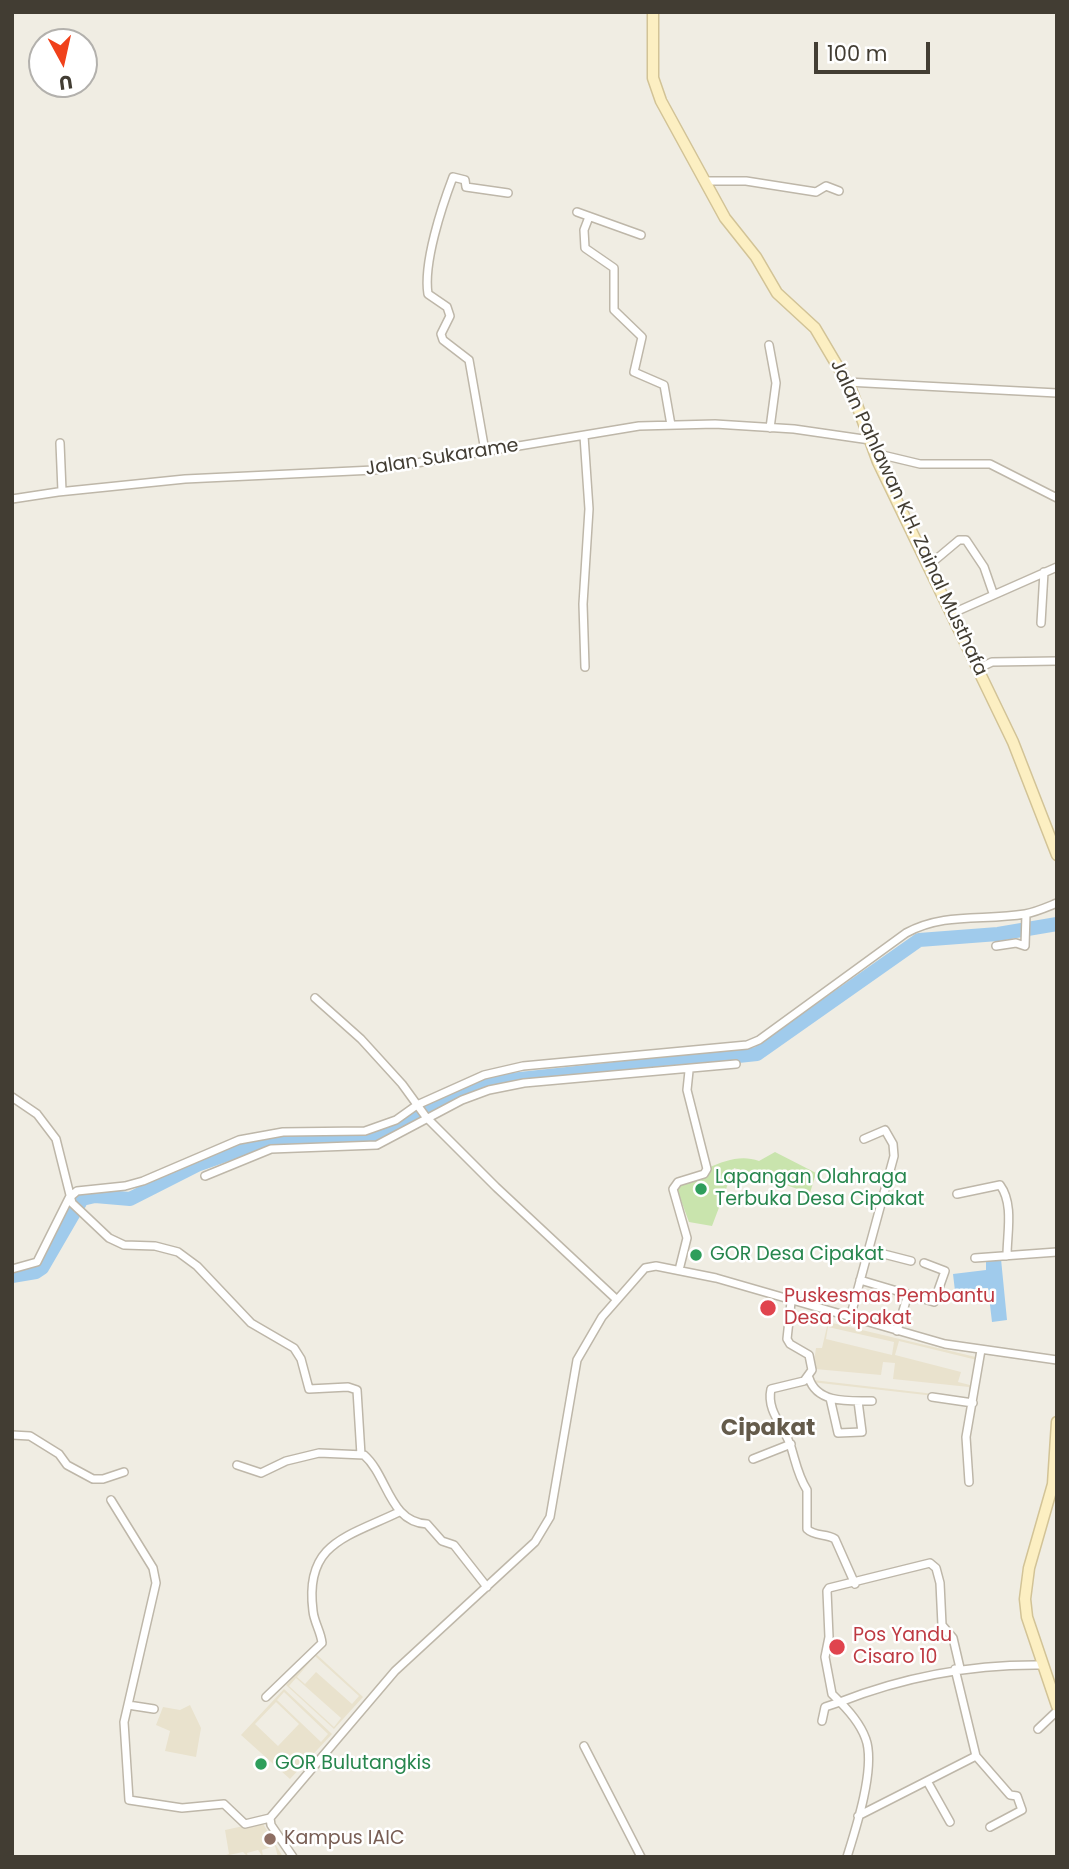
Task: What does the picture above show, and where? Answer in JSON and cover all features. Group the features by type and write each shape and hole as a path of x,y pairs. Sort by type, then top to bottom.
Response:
{"street":[{"name":"Jalan Pahlawan K.H. Zainal Musthafa","path":"653,12 653,78 656,92 724,218 756,257 777,293 815,328 847,382 874,453 1013,743 1057,855"},
{"path":"485,451 469,360 443,340 441,334 450,316 447,307 428,294 428,280 434,242 453,177 465,180 467,187 508,193"},
{"path":"705,181 746,181 816,192 827,186 839,191"},
{"path":"577,212 641,235"},
{"path":"589,217 584,230 585,247 614,268 614,310 642,337 634,372 664,385 671,425"},
{"path":"769,345 776,383 770,428"},
{"path":"847,382 1057,393"},
{"name":"Jalan Sukarame","path":"12,499 62,491 185,479 374,470 639,426 715,424 870,440"},
{"path":"584,436 589,509 583,604 585,667"},
{"path":"60,443 62,491"},
{"path":"874,453 920,464 990,464 1057,498"},
{"path":"928,566 959,540 967,540 982,561 993,593"},
{"path":"953,613 1057,566"},
{"path":"1041,623 1044,572"},
{"path":"976,669 992,662 1057,661"},
{"path":"12,1269 37,1262 71,1201 83,1188 125,1186 143,1181 239,1140 283,1132 365,1131 396,1120 484,1075 523,1066 696,1054 747,1045 759,1040 906,933 926,922 947,918 1026,914 1057,903"},
{"path":"996,946 1017,943 1025,946 1026,914"},
{"path":"315,998 361,1039 428,1119 616,1299"},
{"path":"696,1054 698,1068"},
{"path":"205,1176 271,1149 377,1145 471,1097 524,1083 688,1071 736,1064"},
{"path":"679,1270 687,1238 673,1189 678,1182 704,1174 707,1169 687,1090 688,1071"},
{"path":"12,1097 37,1114 56,1139 71,1201 109,1238 124,1245 155,1246 178,1252 197,1266 251,1323 294,1348 302,1359 309,1389 348,1387 357,1390 361,1455"},
{"path":"850,1318 894,1156 893,1144 885,1130 864,1139"},
{"path":"957,1194 1000,1185 1005,1192 1009,1214 1007,1256"},
{"path":"868,1250 911,1261"},
{"path":"975,1258 1057,1252"},
{"path":"860,1280 937,1300 945,1271 924,1263"},
{"path":"111,1500 153,1568 156,1583 123,1728 129,1800 182,1808 223,1804 245,1824 270,1822 394,1671 535,1542 550,1517 578,1360 592,1332 616,1299 645,1268 656,1266 679,1270 897,1331 981,1350 1057,1360"},
{"path":"897,1331 908,1294"},
{"path":"791,1302 787,1339 790,1344 809,1355 812,1370 809,1378 816,1392 830,1398 872,1401"},
{"path":"969,1482 966,1437 981,1350"},
{"path":"809,1378 776,1386 769,1393 776,1421 790,1444 800,1482 807,1490 807,1529 812,1534 829,1535 835,1539 855,1584"},
{"path":"932,1397 973,1403"},
{"path":"830,1398 838,1433 862,1432 858,1401"},
{"path":"1057,1422 1053,1484 1025,1586 1027,1617 1057,1706"},
{"path":"12,1435 30,1436 59,1454 75,1471 93,1479 103,1479 124,1472"},
{"path":"753,1459 790,1444"},
{"path":"237,1465 261,1474 286,1461 319,1452 361,1455 371,1462 399,1512 419,1524 428,1525 442,1541 453,1545 487,1587"},
{"path":"266,1697 322,1643 312,1600 313,1574 320,1556 339,1542 399,1512"},
{"path":"847,1857 858,1816 868,1758 867,1743 862,1730 832,1694 825,1657 829,1637 827,1591 829,1588 855,1584 922,1563 930,1563 936,1568 940,1583 942,1625 953,1637 976,1756 1010,1795 1017,1796 1023,1810 990,1827"},
{"path":"822,1721 825,1707 958,1669 1043,1665"},
{"path":"128,1705 154,1709"},
{"path":"1038,1729 1057,1711"},
{"path":"584,1746 641,1857"},
{"path":"858,1816 976,1756"},
{"path":"928,1781 950,1822"},
{"path":"270,1822 293,1857"}],"shaded area":[{"path":"828,1322 980,1358 970,1400 811,1382 816,1348 822,1348","holes":["828,1327 894,1342 892,1355 826,1339","899,1341 977,1360 970,1385 958,1382 961,1372 895,1355","883,1362 895,1363 893,1379 969,1387 969,1398 813,1380 815,1369 881,1375"]},
{"path":"315,1653 363,1697 334,1729 286,1685","holes":["315,1656 359,1696 352,1704 316,1672 305,1684 297,1677","296,1678 341,1718 334,1727 289,1686"]},
{"path":"284,1689 332,1734 290,1779 241,1735","holes":["284,1692 328,1734 321,1742 277,1700","276,1702 299,1724 278,1746 255,1724"]},
{"path":"190,1705 201,1728 196,1757 165,1751 170,1731 156,1725 163,1707 180,1710"},
{"path":"262,1822 283,1857 278,1857 275,1846 262,1850 263,1857 258,1850 247,1853 248,1857 243,1852 220,1857 229,1854 225,1830"}],"green space":[{"name":"Lapangan Olahraga Terbuka Desa Cipakat","path":"775,1152 816,1173 810,1193 734,1168 712,1226 689,1222 675,1184 727,1161 748,1158 759,1161"}],"water":[{"path":"1001,1259 1007,1320 992,1322 988,1288 955,1291 953,1274 986,1270 986,1261"}],"waterway":[{"path":"12,1276 36,1272 42,1268 82,1199 95,1196 130,1199 197,1165 268,1140 373,1139 482,1083 757,1054 919,940 998,934 1057,924"}],"place":[{"name":"Lapangan Olahraga Terbuka Desa Cipakat","path":"701,1189"},
{"name":"GOR Desa Cipakat","path":"696,1255"},
{"name":"Puskesmas Pembantu Desa Cipakat","path":"768,1308"},
{"name":"Pos Yandu Cisaro 10","path":"837,1647"},
{"name":"GOR Bulutangkis","path":"261,1764"},
{"name":"Kampus IAIC","path":"270,1839"}],"district":[{"name":"Cipakat","path":"768,1429"}]}
